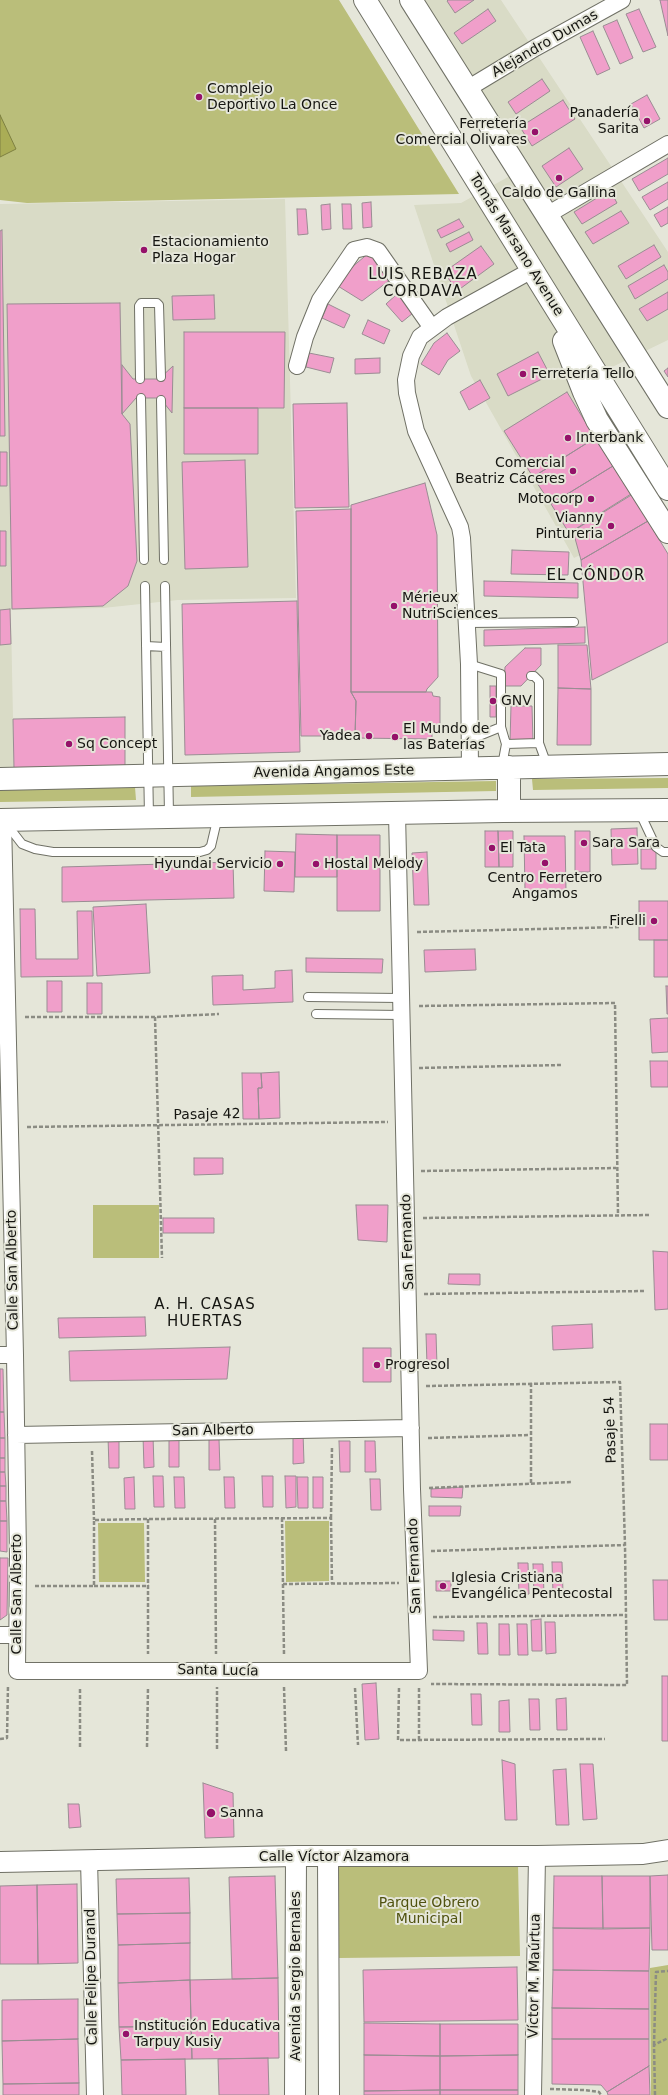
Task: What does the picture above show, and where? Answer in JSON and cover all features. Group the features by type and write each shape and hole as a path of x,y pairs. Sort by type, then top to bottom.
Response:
{"main road":[{"name":"Tomás Marsano Avenue","path":"365,0 548,298 668,489"},
{"path":"411,0 666,399"},
{"path":"548,298 578,378 597,420 668,532"},
{"name":"Avenida Angamos Este","path":"0,779 470,769 664,761"},
{"path":"505,767 509,810"},
{"path":"1,820 509,810 668,810"}],"street":[{"name":"Alejandro Dumas","path":"467,89 535,48 596,6 622,0"},
{"path":"547,215 668,144"},
{"path":"297,366 305,336 320,300 354,250 367,247 378,250 432,328"},
{"path":"470,769 469,664 462,538 460,527 416,431 407,393 408,367 415,346 420,337 448,317 532,270"},
{"name":"San Fernando","path":"397,813 409,1294 412,1489 419,1671"},
{"name":"Calle San Alberto","path":"1,820 9,1017 5,1082 10,1128 8,1355 16,1435 18,1586 17,1671"},
{"name":"San Alberto","path":"16,1435 332,1430 412,1433"},
{"path":"0,1635 17,1635"},
{"name":"Santa Lucía","path":"17,1671 419,1671"},
{"name":"Calle Víctor Alzamora","path":"0,1862 296,1856 537,1856 643,1854 668,1850"},
{"name":"Avenida Sergio Bernales","path":"295,2095 296,1856"},
{"path":"328,1856 328,2095"},
{"name":"Víctor M. Maúrtua","path":"533,2092 537,1856"},
{"name":"Calle Felipe Durand","path":"89,1860 95,2095"}],"lane":[{"path":"140,379 139,306 141,303 157,304 159,306 161,377"},
{"path":"141,398 144,560"},
{"path":"161,400 164,560"},
{"path":"145,586 146,646 158,776 159,817"},
{"path":"159,817 158,776 166,647 165,586"},
{"path":"467,623 574,622"},
{"path":"146,646 166,647"},
{"path":"469,664 503,674 501,726 506,744 505,767"},
{"path":"531,676 534,676 539,681 539,744 547,766"},
{"path":"469,740 501,726"},
{"path":"506,744 539,744"},
{"path":"638,810 656,847 663,852 668,852"},
{"path":"1,820 22,844 35,849 53,852 200,852 207,850 211,846 218,816"},
{"path":"308,997 402,1006"},
{"path":"316,1014 402,1006"}],"path":[{"path":"400,932 621,927"},
{"path":"402,1006 615,1003 616,1168 618,1215"},
{"path":"9,1017 155,1017 219,1014"},
{"path":"155,1017 162,1258"},
{"path":"403,1069 562,1065"},
{"name":"Pasaje 42","path":"10,1128 404,1122"},
{"path":"406,1171 616,1168"},
{"path":"407,1218 650,1215"},
{"path":"409,1294 644,1291"},
{"path":"531,1382 531,1484"},
{"name":"Pasaje 54","path":"411,1388 430,1385 531,1382 620,1382 625,1545 627,1685 425,1684 419,1671"},
{"path":"332,1430 332,1584"},
{"path":"91,1433 94,1520 94,1586"},
{"path":"412,1433 530,1436"},
{"path":"412,1489 571,1482"},
{"path":"282,1518 286,1751"},
{"path":"94,1520 331,1518"},
{"path":"147,1747 149,1586 148,1519"},
{"path":"215,1519 217,1749"},
{"path":"414,1551 625,1545"},
{"path":"283,1584 415,1583"},
{"path":"18,1586 149,1586"},
{"path":"416,1617 626,1615"},
{"path":"0,1738 7,1738 8,1687 17,1671"},
{"path":"80,1671 80,1747"},
{"path":"355,1671 358,1745"},
{"path":"399,1671 398,1740 605,1739"},
{"path":"419,1671 419,1740"},
{"path":"655,2095 654,2045 656,1972 668,1971"},
{"path":"654,2045 668,2038"},
{"path":"533,2092 584,2090 599,2092 601,2095"}],"shaded area":[{"path":"423,0 501,0 668,252 668,340 573,386 654,519 574,558 471,376 414,205 461,203 528,166"},
{"path":"0,115 16,149 0,157"},
{"path":"285,199 296,598 178,600 103,608 11,610 9,519 14,769 0,769 0,204"}],"green space":[{"name":"Complejo Deportivo La Once","path":"0,0 339,0 459,194 27,203 0,200"},
{"path":"668,778 668,788 533,790 532,779"},
{"path":"496,781 496,791 191,797 191,786"},
{"path":"135,787 136,800 0,802 0,790"},
{"path":"93,1205 159,1205 159,1258 93,1258"},
{"path":"285,1521 329,1521 329,1581 286,1582"},
{"path":"98,1523 144,1523 145,1582 99,1582"},
{"name":"Parque Obrero Municipal","path":"518,1864 520,1956 339,1958 338,1867"},
{"path":"668,1965 668,2095 651,2095 650,1968"}],"building":[{"path":"474,0 455,13 447,1"},
{"path":"660,0 668,0 668,36"},
{"path":"488,9 496,21 462,44 454,33"},
{"path":"639,9 656,47 643,52 626,14"},
{"path":"617,20 633,58 620,64 603,26"},
{"path":"593,31 610,69 597,75 580,37"},
{"path":"542,79 550,91 516,114 508,102"},
{"path":"647,95 660,119 644,128 631,104"},
{"path":"563,100 575,119 532,146 520,127"},
{"path":"569,148 583,169 556,187 542,166"},
{"path":"668,158 668,174 639,191 632,179"},
{"path":"668,182 668,199 650,210 642,197"},
{"path":"610,190 617,203 582,224 574,212"},
{"path":"371,202 372,227 363,228 362,203"},
{"path":"330,204 331,229 322,230 321,205"},
{"path":"342,204 351,204 352,229 343,229"},
{"path":"668,207 668,223 661,227 654,215"},
{"path":"297,209 306,209 308,234 298,235"},
{"path":"621,211 629,223 593,244 585,232"},
{"path":"459,219 464,227 441,238 437,230"},
{"path":"2,230 5,436 0,436 0,231"},
{"path":"469,232 473,240 450,252 446,244"},
{"path":"654,245 661,257 626,279 618,266"},
{"path":"481,246 494,264 457,291 444,272"},
{"path":"370,252 390,280 362,301 333,283"},
{"path":"664,265 668,272 668,279 635,299 628,286"},
{"path":"668,292 668,309 647,321 639,309"},
{"path":"397,294 413,313 402,322 386,304"},
{"path":"214,295 215,319 173,320 172,296"},
{"path":"120,303 122,414 130,424 137,561 128,586 103,606 12,609 7,304"},
{"path":"328,304 350,315 344,328 322,318"},
{"path":"368,320 390,330 384,344 362,334"},
{"path":"184,332 285,332 284,408 184,408"},
{"path":"447,333 460,351 448,360 439,375 421,364 434,343"},
{"name":"Ferretería Tello","path":"538,352 550,375 508,396 497,374"},
{"path":"309,353 334,358 330,373 306,367"},
{"path":"380,358 380,373 355,374 355,359"},
{"path":"122,365 133,379 159,379 173,366 172,413 160,398 136,398 122,414"},
{"path":"668,368 668,377 664,371"},
{"path":"480,380 490,398 469,410 460,392"},
{"path":"567,392 595,438 533,477 504,431"},
{"path":"347,403 349,507 295,508 293,404"},
{"path":"184,408 258,408 258,454 184,454"},
{"name":"Comercial Beatriz Cáceres","path":"595,438 613,466 551,504 533,477"},
{"path":"0,452 7,452 7,486 0,486"},
{"path":"245,460 248,567 185,569 182,462"},
{"name":"Motocorp","path":"613,466 631,494 569,533 551,504"},
{"name":"Mérieux NutriSciences","path":"425,483 437,535 438,677 426,692 351,692 351,505"},
{"name":"Vianny Pintureria","path":"633,494 648,521 581,560 573,531"},
{"path":"351,509 351,692 356,701 355,736 301,736 296,511"},
{"path":"648,521 668,554 668,642 592,680 581,560"},
{"path":"0,531 6,531 6,566 0,566"},
{"path":"512,550 569,552 568,575 511,574"},
{"path":"484,581 578,583 578,598 484,596"},
{"path":"297,601 300,752 185,755 182,604"},
{"path":"10,609 11,644 0,645 0,610"},
{"path":"585,627 585,643 484,646 484,630"},
{"path":"558,645 587,645 591,689 558,688"},
{"path":"525,648 541,648 541,665 521,686 504,686 505,667"},
{"name":"GNV","path":"490,686 496,686 496,717 490,717"},
{"path":"558,688 591,689 591,745 557,745"},
{"path":"351,692 432,692 433,696 440,697 440,727 432,727 432,739 355,738 356,701"},
{"path":"511,706 532,706 533,742 510,742"},
{"name":"Sq Concept","path":"125,717 125,769 14,769 13,719"},
{"path":"637,828 638,864 612,865 611,829"},
{"path":"485,831 498,831 499,867 485,867"},
{"path":"498,831 513,831 513,867 499,867"},
{"path":"575,831 590,831 590,872 575,872"},
{"name":"Hostal Melody","path":"296,834 337,835 337,877 295,877"},
{"path":"337,835 380,835 380,911 337,911"},
{"name":"Centro Ferretero Angamos","path":"524,836 565,836 566,891 525,891"},
{"path":"641,849 656,849 656,869 641,869"},
{"name":"Hyundai Servicio","path":"265,851 295,852 294,892 264,891"},
{"path":"427,852 429,905 414,905 412,853"},
{"path":"233,862 234,898 62,902 62,867"},
{"name":"Firelli","path":"639,901 668,901 668,940 639,940"},
{"path":"146,904 150,973 97,976 93,907"},
{"path":"20,909 35,909 36,959 78,959 77,911 92,911 93,976 21,977"},
{"path":"654,940 668,940 668,977 654,977"},
{"path":"475,949 476,970 425,972 424,950"},
{"path":"306,958 383,959 382,973 306,972"},
{"path":"292,970 293,1002 213,1005 212,976 243,975 243,990 275,988 275,971"},
{"path":"47,981 62,981 62,1012 47,1012"},
{"path":"87,983 102,983 102,1014 87,1014"},
{"path":"666,986 668,986 668,1014 667,1014"},
{"path":"668,1018 668,1052 652,1053 650,1019"},
{"path":"650,1061 668,1061 668,1087 651,1087"},
{"path":"279,1072 280,1118 259,1119 258,1088 262,1088 261,1073"},
{"path":"242,1073 261,1073 262,1088 258,1088 259,1119 243,1119"},
{"path":"194,1158 223,1158 223,1174 194,1175"},
{"path":"356,1205 388,1205 387,1242 358,1240"},
{"path":"163,1218 214,1218 214,1233 163,1233"},
{"path":"653,1251 668,1252 668,1309 655,1310"},
{"path":"449,1274 480,1274 480,1285 448,1284"},
{"path":"145,1317 146,1336 59,1338 58,1318"},
{"path":"592,1324 593,1348 553,1350 552,1326"},
{"path":"426,1334 436,1334 437,1365 427,1365"},
{"path":"230,1347 227,1379 70,1381 69,1351"},
{"name":"Progresol","path":"363,1348 391,1348 391,1382 363,1382"},
{"path":"0,1369 3,1369 4,1412 0,1412"},
{"path":"0,1412 4,1412 5,1438 0,1438"},
{"path":"650,1424 668,1424 668,1460 650,1460"},
{"path":"293,1432 303,1432 304,1463 293,1464"},
{"path":"119,1436 119,1468 109,1468 108,1437"},
{"path":"143,1436 153,1436 154,1467 144,1468"},
{"path":"179,1436 179,1467 169,1467 169,1437"},
{"path":"0,1438 5,1438 5,1458 0,1458"},
{"path":"209,1439 219,1439 220,1470 209,1470"},
{"path":"339,1441 350,1441 350,1472 340,1472"},
{"path":"365,1441 375,1441 376,1472 365,1472"},
{"path":"0,1458 5,1458 5,1472 0,1472"},
{"path":"0,1472 5,1472 6,1486 0,1486"},
{"path":"153,1476 163,1476 164,1507 154,1507"},
{"path":"262,1476 273,1476 273,1507 263,1507"},
{"path":"285,1476 296,1476 296,1507 286,1508"},
{"path":"134,1477 135,1509 125,1509 124,1478"},
{"path":"174,1477 184,1477 185,1508 175,1508"},
{"path":"224,1477 234,1477 235,1508 225,1508"},
{"path":"297,1477 308,1477 308,1508 298,1508"},
{"path":"313,1477 323,1477 323,1508 313,1508"},
{"path":"370,1479 380,1479 381,1510 371,1510"},
{"path":"0,1486 6,1486 6,1501 0,1501"},
{"path":"463,1487 462,1498 431,1497 431,1489"},
{"path":"0,1501 6,1501 7,1521 0,1521"},
{"path":"429,1506 461,1506 460,1516 429,1516"},
{"path":"0,1521 7,1521 7,1552 0,1551"},
{"path":"0,1558 8,1558 7,1615 0,1620"},
{"path":"552,1562 562,1562 563,1593 553,1593"},
{"path":"518,1563 528,1563 529,1594 519,1595"},
{"path":"533,1564 543,1564 544,1595 534,1595"},
{"path":"653,1580 668,1580 668,1620 654,1620"},
{"name":"Iglesia Cristiana Evangélica Pentecostal","path":"436,1581 451,1581 451,1591 436,1591"},
{"path":"541,1619 542,1651 532,1651 531,1620"},
{"path":"545,1622 555,1622 556,1653 546,1654"},
{"path":"477,1623 487,1623 488,1654 478,1654"},
{"path":"499,1624 509,1624 510,1655 499,1655"},
{"path":"517,1624 527,1624 528,1655 518,1655"},
{"path":"433,1630 464,1631 464,1641 433,1640"},
{"path":"662,1676 668,1676 668,1741 662,1741"},
{"path":"376,1683 379,1739 365,1740 362,1684"},
{"path":"471,1694 481,1694 482,1725 472,1725"},
{"path":"566,1698 567,1730 557,1730 556,1699"},
{"path":"529,1699 539,1699 540,1730 530,1730"},
{"path":"509,1700 510,1732 499,1732 499,1701"},
{"path":"502,1760 515,1764 517,1820 505,1820"},
{"path":"580,1764 593,1764 597,1819 583,1820"},
{"path":"566,1769 569,1825 556,1825 553,1770"},
{"path":"203,1783 233,1793 234,1837 205,1838"},
{"path":"68,1804 79,1804 81,1827 69,1828"},
{"path":"668,1875 668,1950 652,1950 650,1876"},
{"path":"275,1876 278,1978 232,1979 229,1877"},
{"path":"554,1876 602,1876 603,1929 553,1928"},
{"path":"602,1876 650,1876 650,1928 603,1929"},
{"path":"189,1878 190,1913 117,1914 116,1879"},
{"path":"77,1884 78,1963 38,1964 37,1885"},
{"path":"37,1885 38,1964 0,1964 0,1886"},
{"path":"190,1913 190,1943 118,1945 117,1914"},
{"path":"553,1928 650,1928 649,1971 553,1970"},
{"path":"190,1943 190,1980 118,1983 118,1945"},
{"path":"517,1967 518,2020 364,2022 363,1970"},
{"path":"553,1970 649,1971 649,2009 552,2008"},
{"path":"278,1978 279,2058 192,2059 190,1980"},
{"path":"190,1980 191,2026 119,2027 118,1983"},
{"path":"78,1999 78,2039 2,2041 2,2000"},
{"path":"552,2008 649,2009 649,2039 552,2039"},
{"path":"364,2023 440,2024 440,2056 364,2055"},
{"path":"440,2024 518,2024 518,2055 440,2056"},
{"path":"191,2026 192,2059 121,2060 119,2027"},
{"path":"78,2039 79,2083 3,2084 2,2041"},
{"path":"552,2039 649,2039 649,2066 607,2092 601,2085 552,2084"},
{"path":"364,2055 440,2056 440,2090 364,2091"},
{"path":"518,2055 518,2090 440,2090 440,2056"},
{"path":"268,2058 269,2095 219,2095 218,2059"},
{"path":"185,2059 186,2095 122,2095 121,2060"},
{"path":"649,2066 650,2095 608,2095 607,2092"},
{"path":"79,2083 79,2095 3,2095 3,2084"},
{"path":"440,2090 518,2090 518,2095 440,2095"},
{"path":"440,2090 440,2095 364,2095 364,2091"}],"place":[{"name":"Complejo Deportivo La Once","path":"199,97"},
{"name":"Panadería Sarita","path":"647,121"},
{"name":"Ferretería Comercial Olivares","path":"535,132"},
{"name":"Caldo de Gallina","path":"559,178"},
{"name":"Estacionamiento Plaza Hogar","path":"144,250"},
{"name":"Ferretería Tello","path":"523,374"},
{"name":"Interbank","path":"568,438"},
{"name":"Comercial Beatriz Cáceres","path":"573,471"},
{"name":"Motocorp","path":"591,499"},
{"name":"Vianny Pintureria","path":"611,526"},
{"name":"Mérieux NutriSciences","path":"394,606"},
{"name":"GNV","path":"493,701"},
{"name":"Yadea","path":"369,736"},
{"name":"El Mundo de las Baterías","path":"395,737"},
{"name":"Sq Concept","path":"69,744"},
{"name":"Sara Sara","path":"584,843"},
{"name":"El Tata","path":"492,848"},
{"name":"Centro Ferretero Angamos","path":"545,863"},
{"name":"Hyundai Servicio","path":"280,864"},
{"name":"Hostal Melody","path":"316,864"},
{"name":"Firelli","path":"654,921"},
{"name":"Progresol","path":"377,1365"},
{"name":"Iglesia Cristiana Evangélica Pentecostal","path":"443,1586"},
{"name":"Sanna","path":"211,1813"},
{"name":"Institución Educativa Tarpuy Kusiy","path":"126,2034"}],"district":[{"name":"LUIS REBAZA CORDAVA","path":"423,284"},
{"name":"EL CÓNDOR","path":"596,576"},
{"name":"A. H. CASAS HUERTAS","path":"205,1314"}]}
